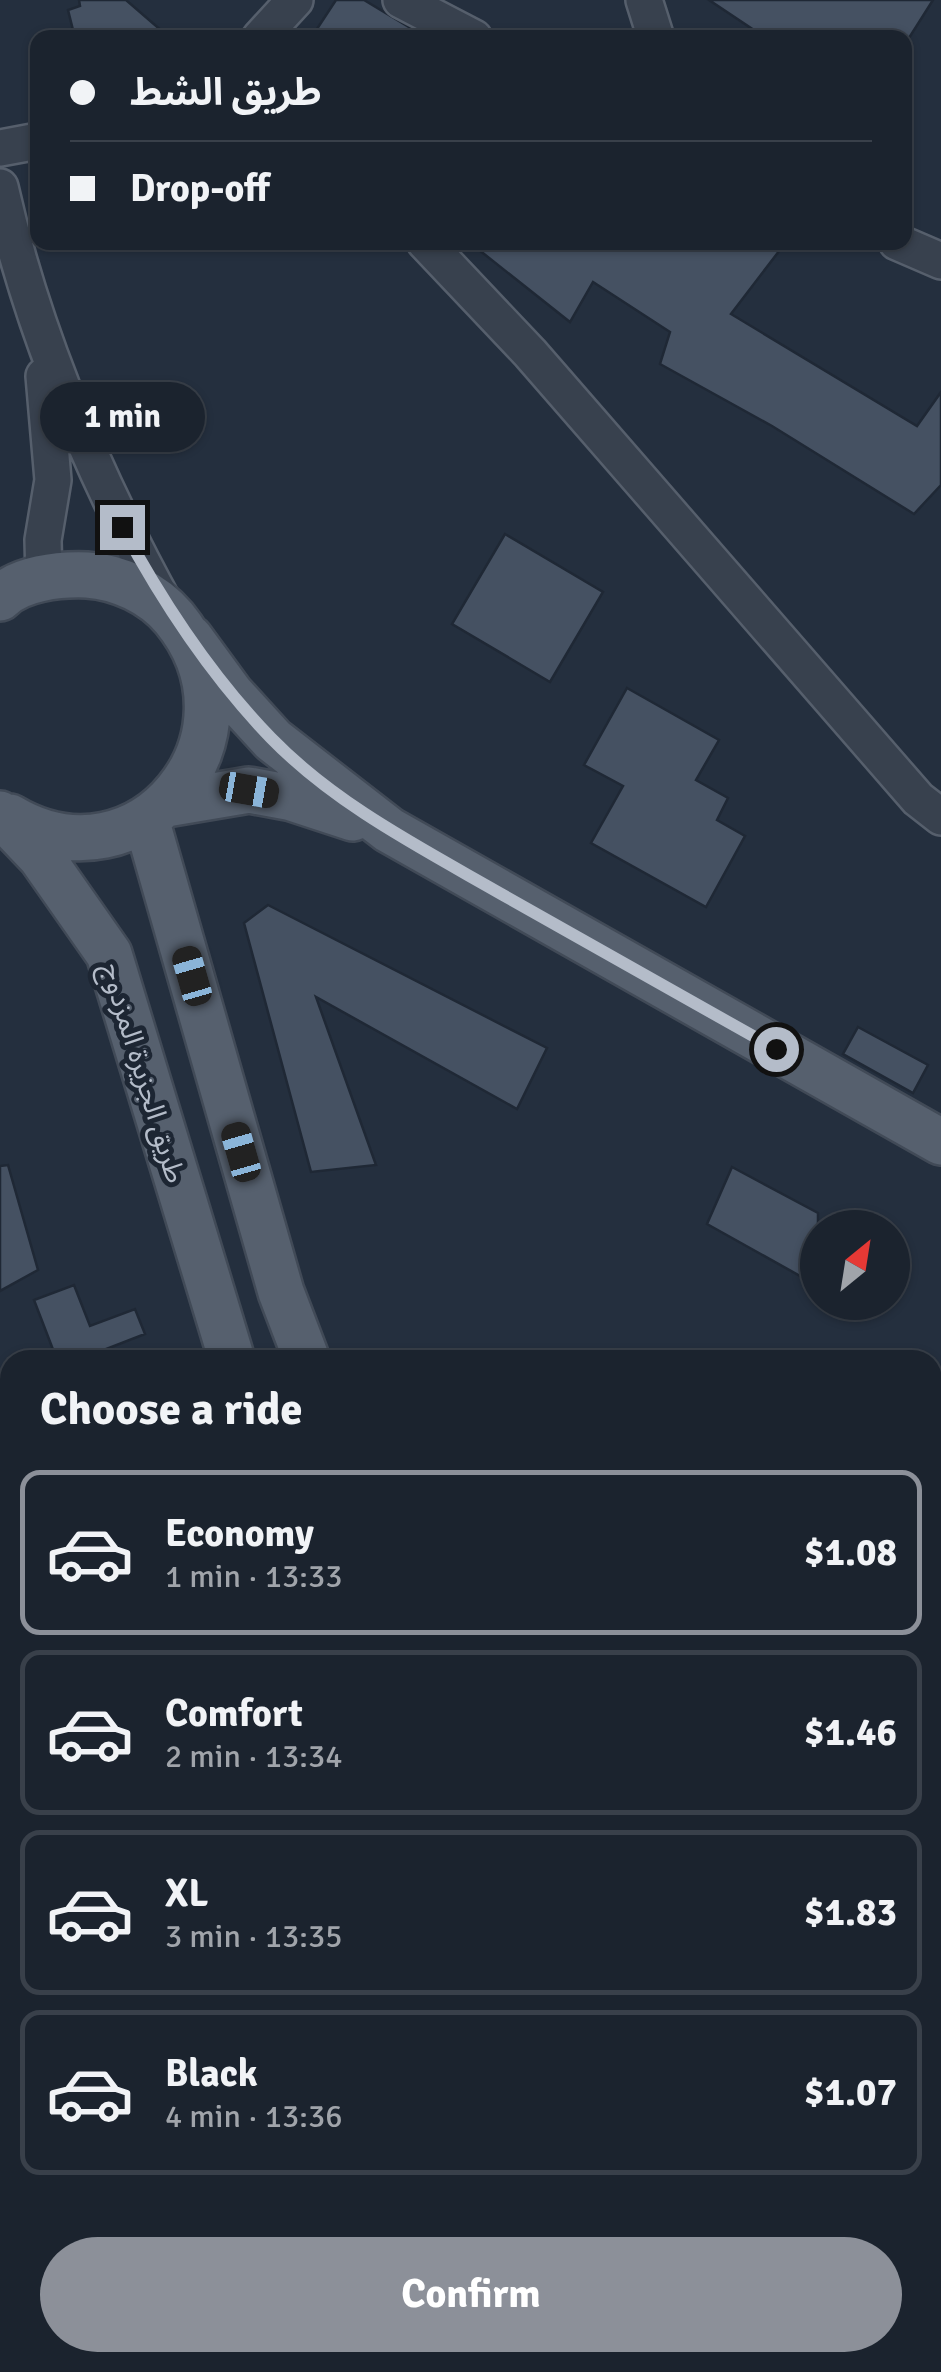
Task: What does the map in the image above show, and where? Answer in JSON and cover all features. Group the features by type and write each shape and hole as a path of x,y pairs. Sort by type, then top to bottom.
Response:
{"main road":[{"path":"13,588 96,576 146,594 179,624 231,694 273,740 388,830 941,1142"},
{"path":"156,811 190,776 204,743 210,707 205,672 179,624"},
{"path":"0,812 30,829 69,838 109,834 156,811 249,790 292,798 388,830"},
{"path":"156,811 281,1292 303,1350"},
{"name":"طريق الجزيرة المزدوج","path":"0,812 42,857 109,954 229,1350"}],"street":[{"path":"267,30 294,0"},
{"path":"400,0 458,30"},
{"path":"644,0 653,30"},
{"path":"0,148 30,142"},
{"path":"0,186 38,325 90,459 179,624"},
{"path":"912,248 941,261"},
{"path":"433,250 530,353 918,799 941,817"},
{"path":"13,588 44,540 53,480 38,325"}],"building":[{"path":"79,0 126,0 161,30 73,30 68,10 80,6"},
{"path":"336,0 364,0 414,30 316,30"},
{"path":"709,0 933,0 912,33 912,30 754,30"},
{"path":"479,250 780,250 731,314 917,426 941,392 941,485 914,514 772,426 660,364 670,332 593,282 570,322"},
{"path":"505,534 603,592 550,682 452,624"},
{"path":"627,688 719,740 696,780 728,798 717,820 745,836 706,907 591,843 623,786 584,765"},
{"path":"268,905 547,1048 517,1109 316,997 376,1165 311,1172 244,923"},
{"path":"858,1027 928,1065 913,1093 843,1054"},
{"path":"8,1165 38,1270 0,1291 0,1166"},
{"path":"732,1167 812,1210 800,1210 800,1276 707,1224"},
{"path":"74,1285 90,1326 135,1309 145,1334 104,1350 53,1350 34,1300"}],"route":[{"path":"122,527 167,610 231,694 273,740 308,769 388,830 776,1049"}]}
